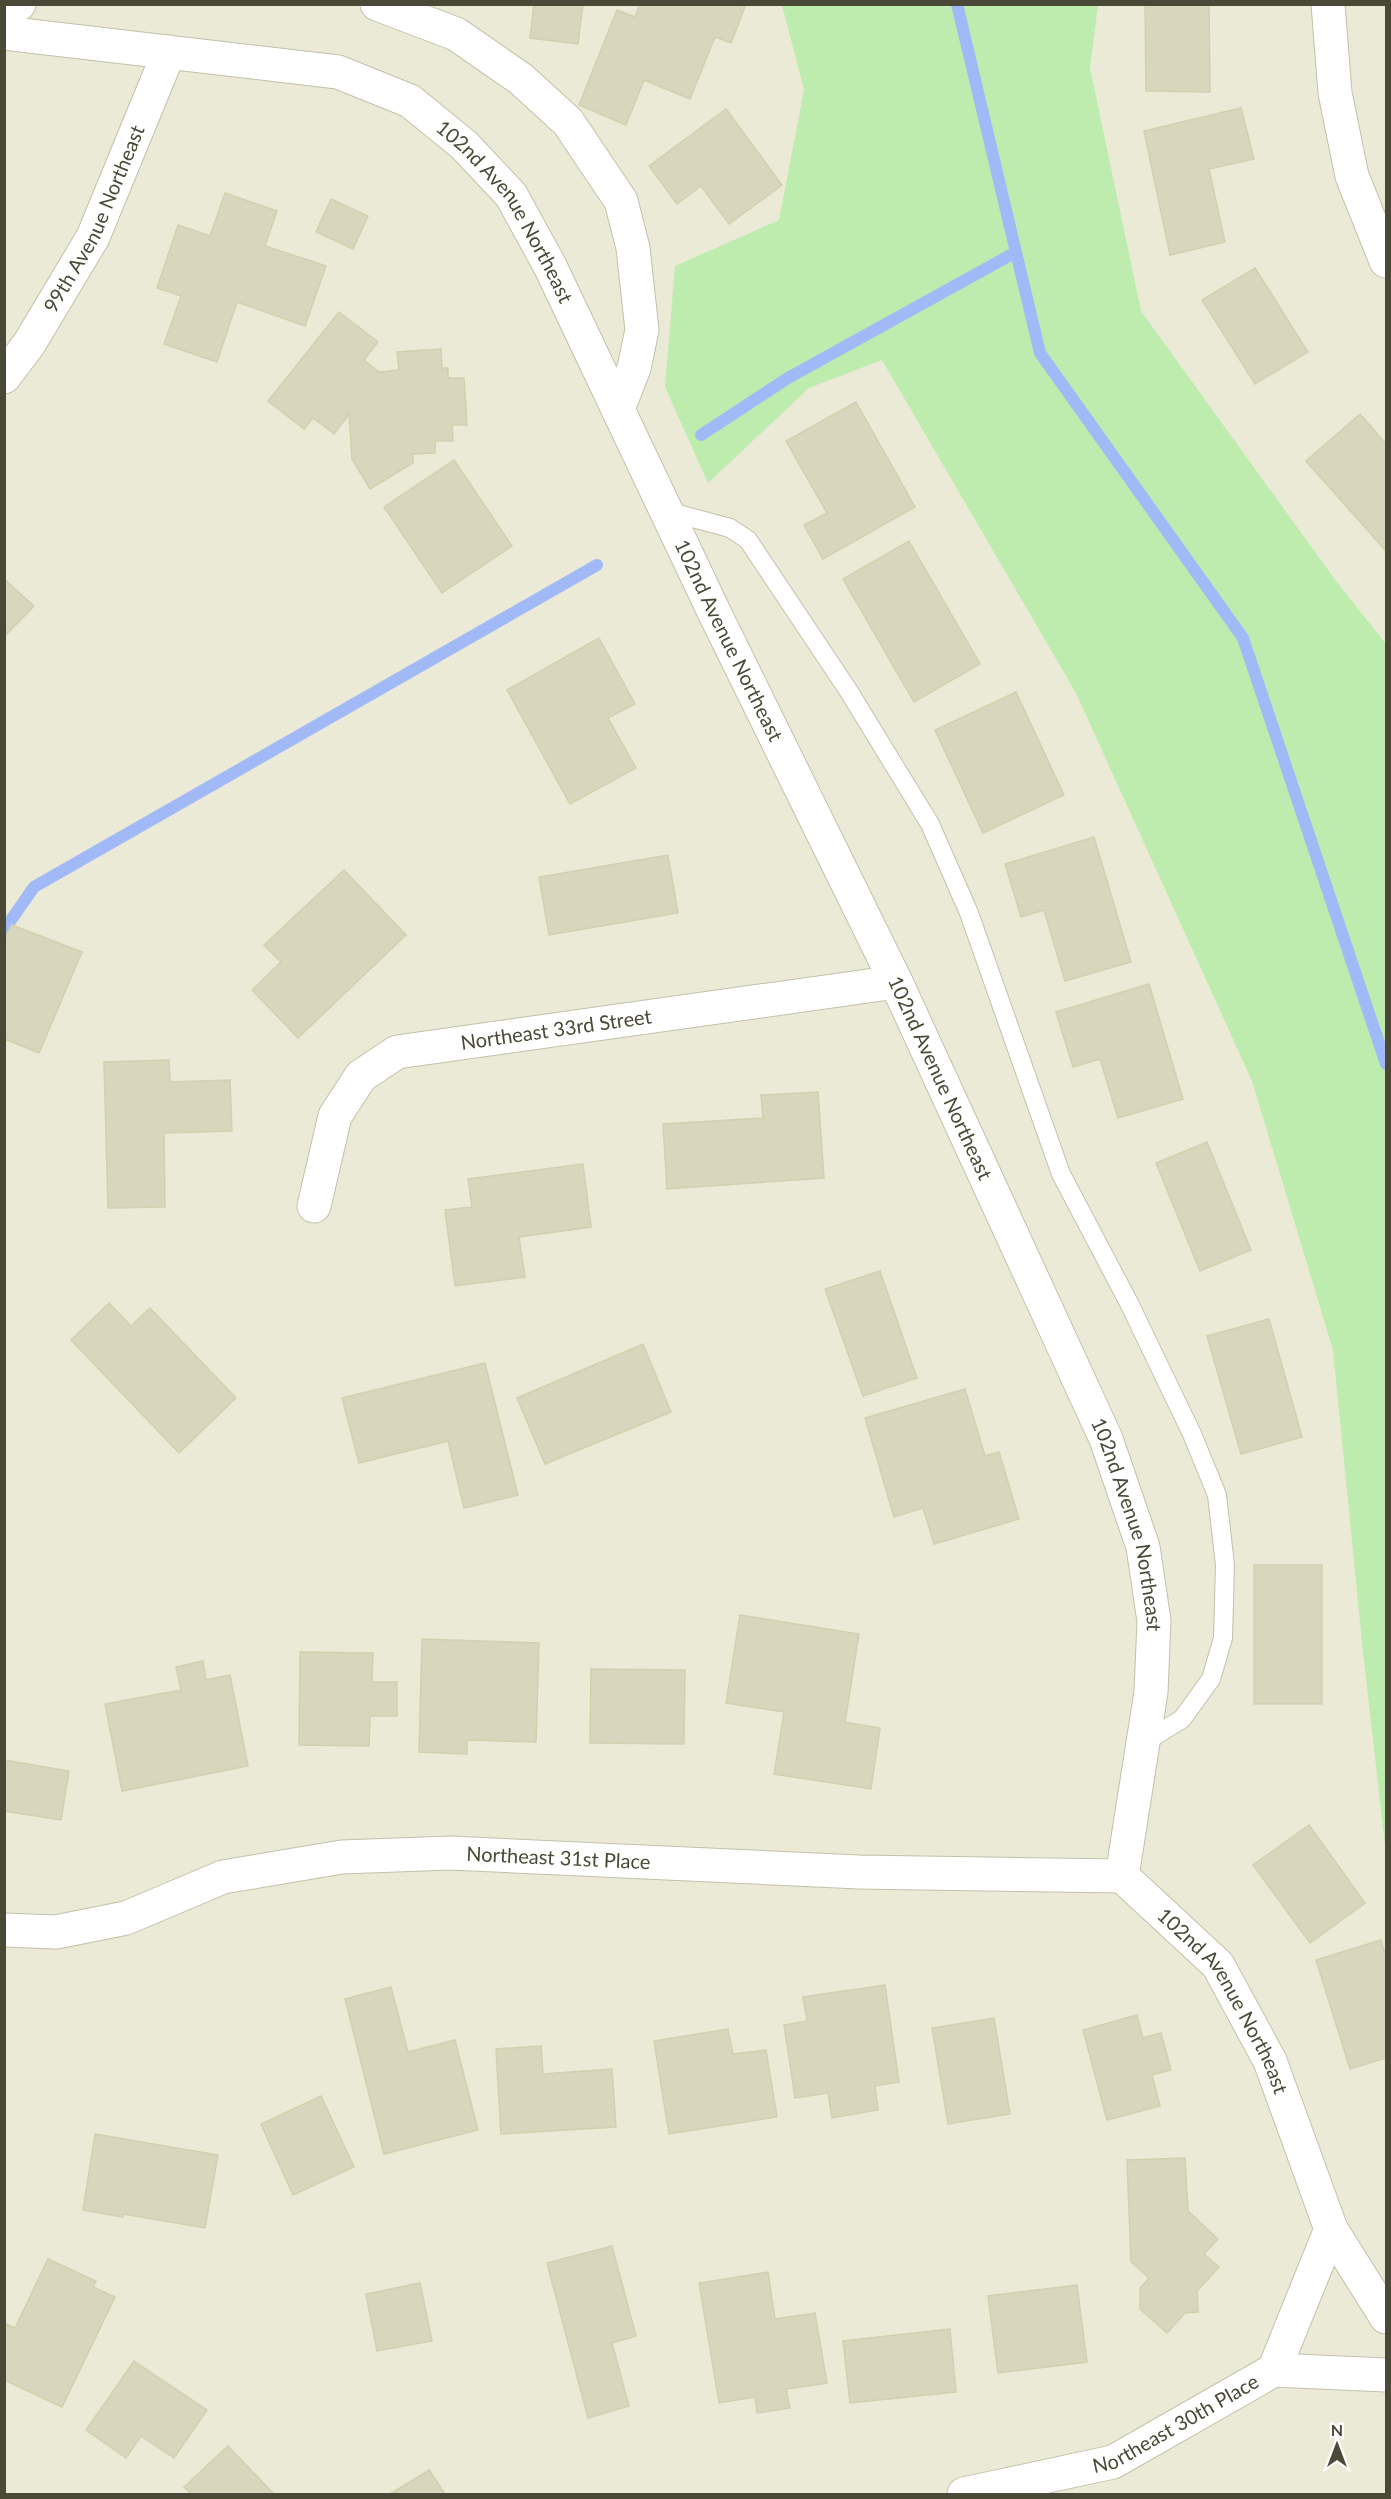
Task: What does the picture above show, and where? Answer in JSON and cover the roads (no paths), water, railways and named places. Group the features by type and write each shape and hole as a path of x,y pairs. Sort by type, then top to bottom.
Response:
{"street":[{"path":"4,13 19,4"},
{"path":"377,4 456,34 521,79 568,122 621,201 633,249 642,330 634,368 618,409"},
{"path":"1328,4 1335,93 1352,176 1386,261"},
{"name":"102nd Avenue Northeast","path":"4,33 338,72 410,101 464,145 511,195 550,266 725,635 896,982 1106,1439 1143,1547 1154,1621 1151,1692 1122,1876 1218,1965 1270,2061 1331,2229 1386,2317"},
{"name":"99th Avenue Northeast","path":"4,377 29,344 93,237 170,52"},
{"name":"Northeast 33rd Street","path":"314,1206 334,1116 361,1076 398,1052 896,982"},
{"name":"Northeast 31st Place","path":"4,1930 56,1932 126,1918 223,1877 342,1857 450,1853 859,1872 1122,1876"},
{"path":"1274,2370 1331,2229"},
{"name":"Northeast 30th Place","path":"964,2494 1113,2462 1274,2370 1386,2375"}],"lane":[{"path":"667,511 730,528 748,540 848,690 930,824 969,913 1061,1174 1129,1303 1192,1434 1217,1495 1226,1565 1223,1638 1212,1679 1182,1719 1143,1743"}],"waterway":[{"path":"957,4 1040,353 1243,638 1386,1064"},
{"path":"701,435 788,378 1016,252"},
{"path":"4,930 34,887 597,565"}]}
